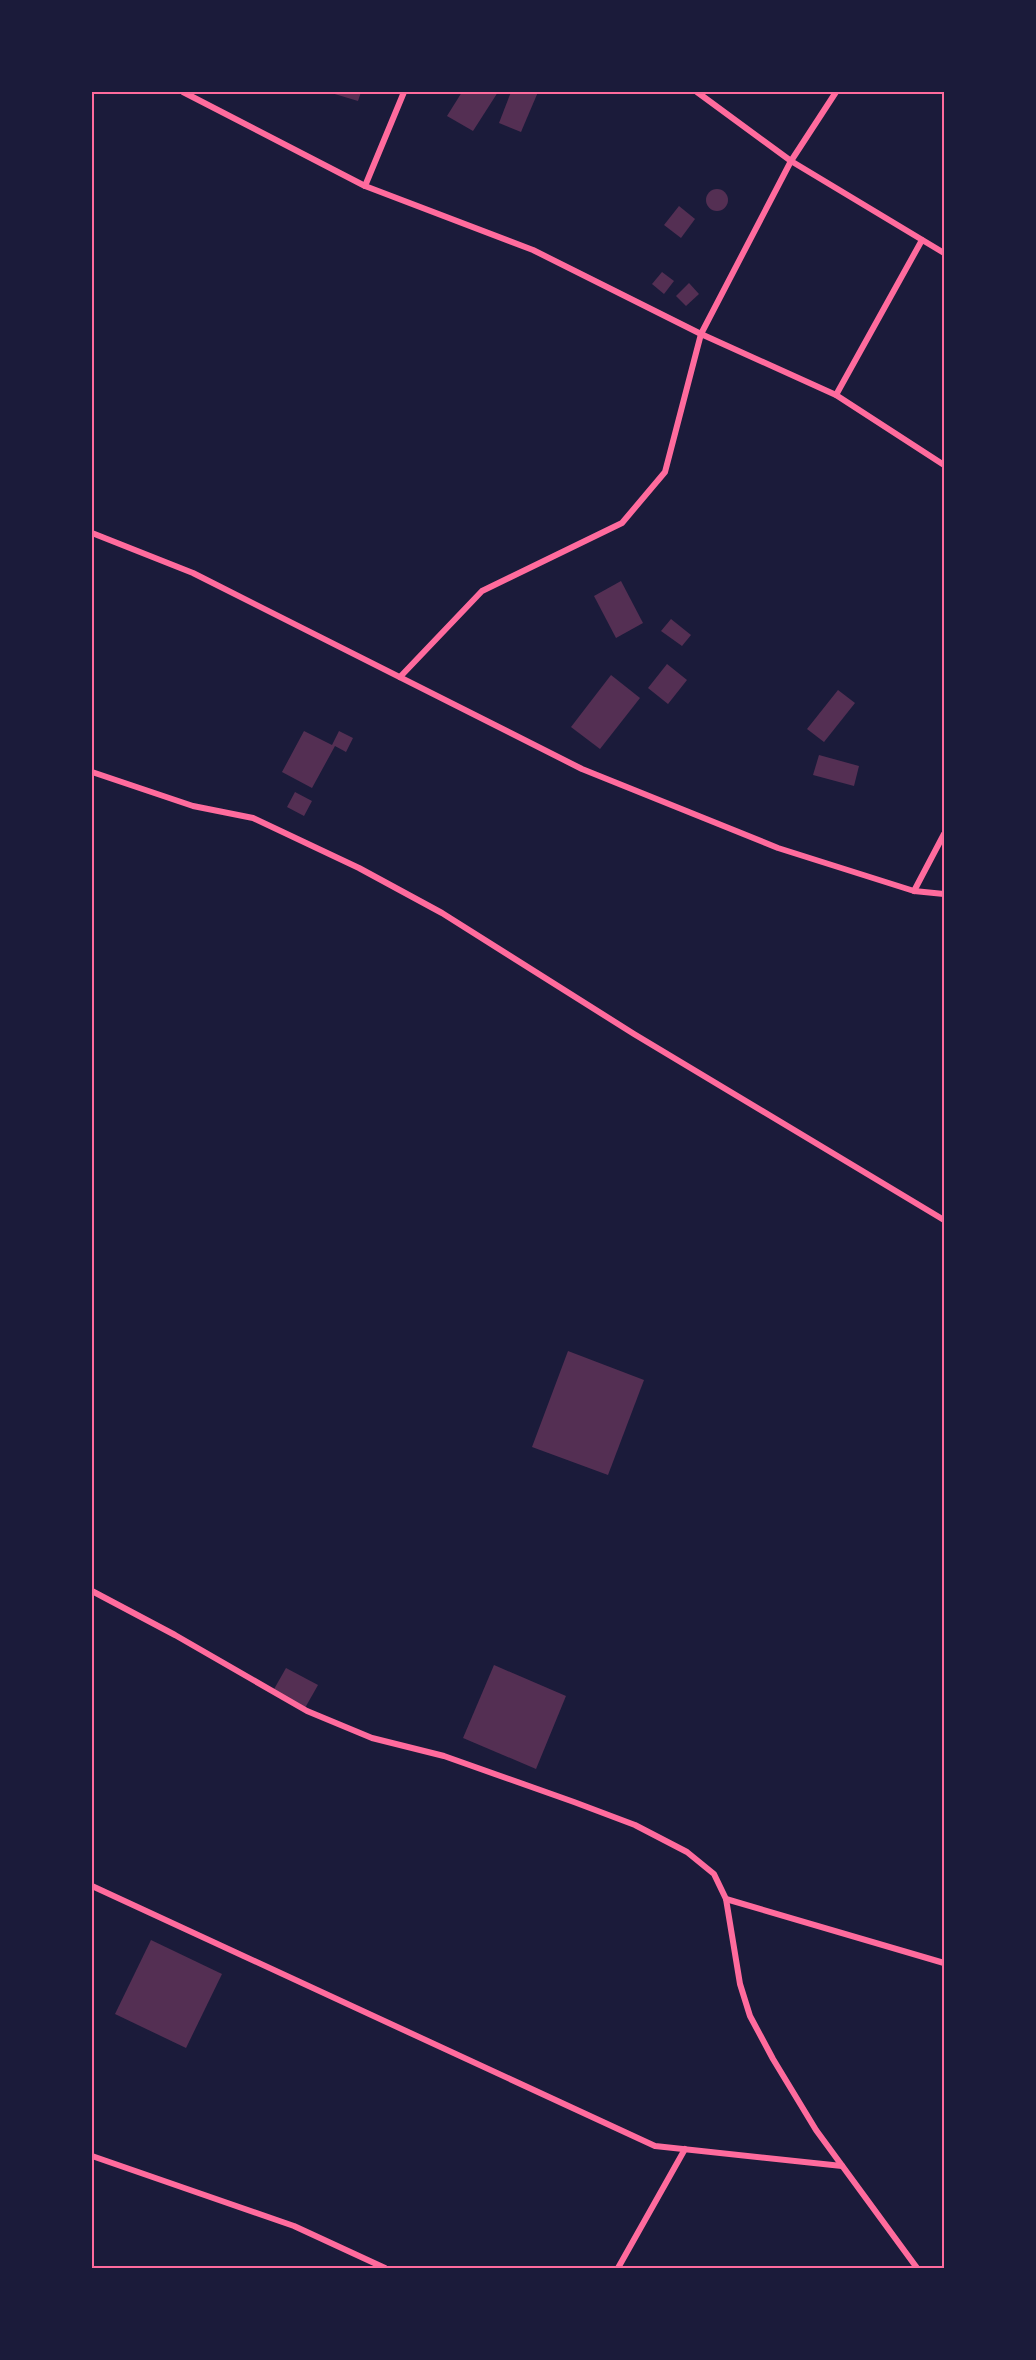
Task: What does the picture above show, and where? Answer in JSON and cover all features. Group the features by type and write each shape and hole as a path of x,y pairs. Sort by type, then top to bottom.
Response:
{"street":[{"path":"183,92 365,186 533,250 701,334 836,395 945,465"},
{"path":"365,186 404,92"},
{"path":"697,92 791,161 945,253"},
{"path":"400,676 482,591 622,522 665,472 701,334 791,161 836,92"},
{"path":"836,395 922,240"},
{"path":"92,532 193,573 582,769 778,848 914,891 945,894"},
{"path":"92,772 193,806 253,818 359,868 442,913 634,1034 945,1220"},
{"path":"914,891 945,834"},
{"path":"92,1591 175,1635 307,1711 372,1738 444,1756 635,1825 687,1852 714,1874 726,1899 740,1984 750,2016 816,2130 917,2268"},
{"path":"92,1886 655,2146 842,2166"},
{"path":"726,1899 945,1963"},
{"path":"618,2268 685,2150"},
{"path":"92,2156 294,2226 386,2268"}],"building":[{"path":"328,92 361,92 358,101"},
{"path":"462,92 498,92 473,131 447,116"},
{"path":"511,92 538,92 521,132 499,123"},
{"path":"717,189 725,192 728,200 725,208 717,211 709,208 706,200 709,192"},
{"path":"679,206 695,219 681,238 664,225"},
{"path":"662,272 674,281 664,294 652,284"},
{"path":"689,283 699,294 686,306 676,296"},
{"path":"621,581 643,623 616,638 594,596"},
{"path":"671,619 691,635 682,646 661,631"},
{"path":"667,664 687,680 668,704 648,688"},
{"path":"611,675 640,698 600,749 571,727"},
{"path":"838,690 855,703 824,742 807,729"},
{"path":"304,731 332,745 339,731 353,738 346,752 335,746 312,788 282,772"},
{"path":"819,755 859,766 854,786 813,775"},
{"path":"295,792 312,801 304,816 287,807"},
{"path":"568,1351 644,1380 608,1475 532,1447"},
{"path":"494,1665 566,1696 536,1769 463,1738"},
{"path":"286,1668 318,1685 305,1708 273,1691"},
{"path":"151,1940 222,1974 186,2048 115,2014"}]}
